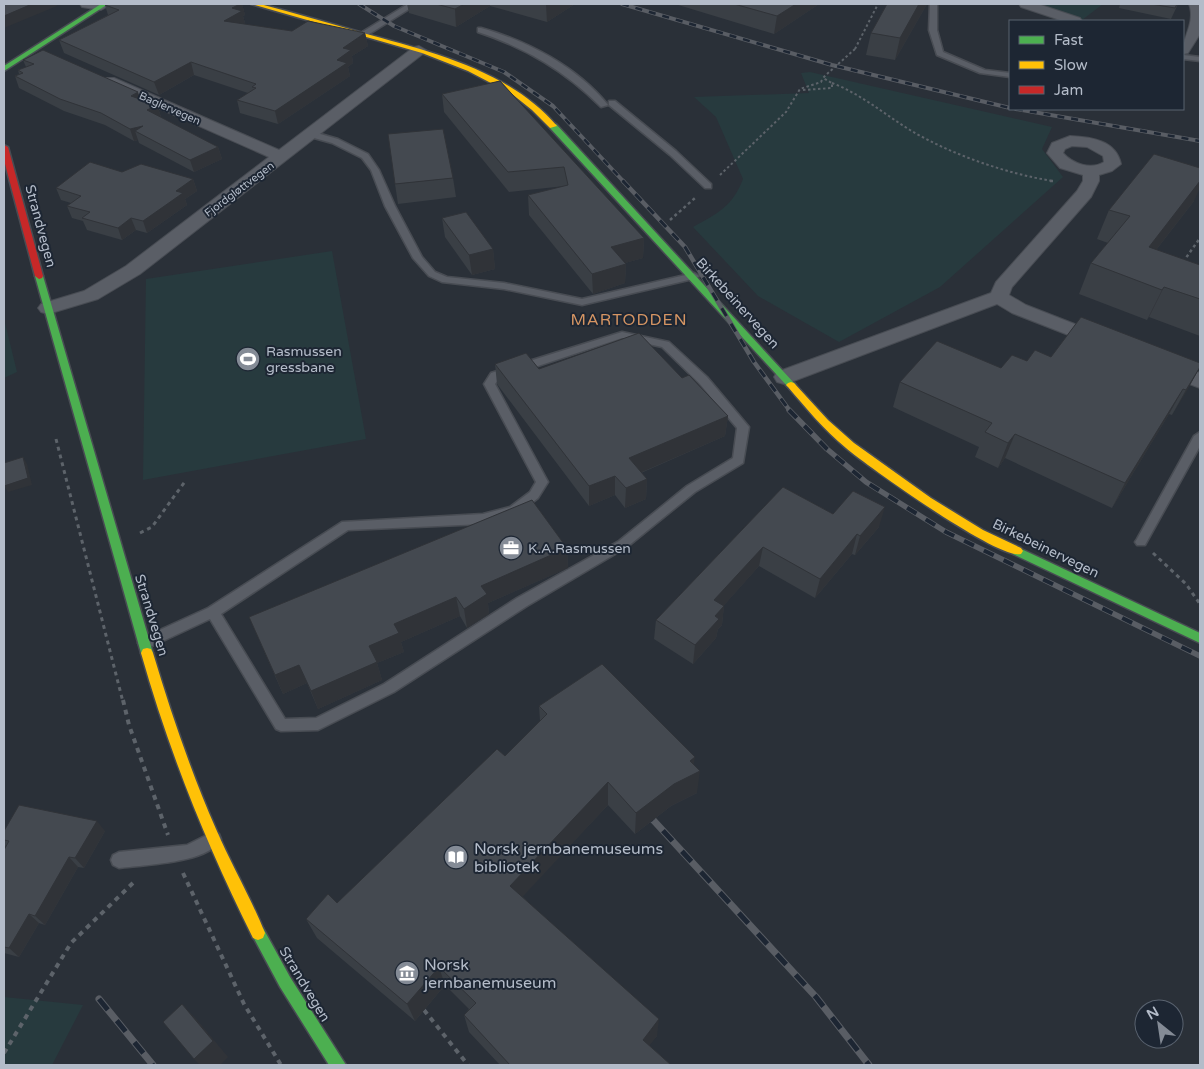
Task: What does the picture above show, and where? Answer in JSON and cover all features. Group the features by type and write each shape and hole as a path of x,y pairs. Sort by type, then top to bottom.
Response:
{"street":[{"path":"87,4 103,5"},
{"name":"Birkebeinervegen","path":"254,4 419,50 479,71 528,102 548,120 694,276 843,441 927,501 979,533 1200,638"},
{"path":"1026,4 1072,20"},
{"path":"1184,48 1197,28 1198,8 1196,4"},
{"path":"4,69 103,5"},
{"name":"Fjordgløttvegen","path":"48,308 91,295 114,282 419,50"},
{"path":"30,52 52,55"},
{"name":"Baglervegen","path":"96,75 257,148 281,156"},
{"name":"Strandvegen","path":"4,147 95,481 145,642 166,719 213,839 247,915 291,992 338,1065"},
{"path":"784,377 999,296 1003,286 1090,178"},
{"path":"999,296 1019,309 1119,348"},
{"path":"1146,359 1200,381"}],"lane":[{"path":"363,34 413,4"},
{"path":"933,4 933,30 940,53 962,66 984,72 1009,75"},
{"path":"481,30 523,45 559,65 673,153 708,186"},
{"path":"1184,57 1200,60"},
{"path":"310,134 353,148 365,156 375,170 390,206 418,258 432,274 445,280 504,286 582,302 694,276"},
{"path":"145,642 213,612 346,525 483,519 514,512 534,495 542,482 490,384 495,376 622,335 665,344 704,380 743,427 739,460 692,489 623,544 522,602 389,688 318,724 281,725 213,612"},
{"path":"1142,542 1200,436"},
{"path":"119,860 189,852 213,839"}],"path":[{"path":"652,231 665,224 708,186 786,112 800,90 820,82 855,49 878,4"},
{"path":"823,78 854,91 910,130 954,153 1039,179 1090,178"},
{"path":"800,90 820,91 832,88 832,82"},
{"path":"1178,268 1200,238"},
{"path":"55,435 129,725 174,854 244,1004 281,1065"},
{"path":"136,534 152,528 186,480"},
{"path":"1142,542 1186,584 1200,604"},
{"path":"4,1053 71,942 136,879"},
{"path":"424,1010 468,1065"}],"green space":[{"path":"1036,4 1103,4 1082,20"},
{"path":"810,72 1052,127 1042,149 1063,177 940,287 839,342 758,296 693,227 717,213 729,203 743,179 716,117 694,97 809,93 801,73"},
{"name":"Rasmussen gressbane","path":"332,251 366,439 143,480 146,279"},
{"path":"4,319 17,372 4,378"},
{"path":"4,997 83,1005 52,1065 4,1065"}],"building":[{"path":"4,4 32,4 4,16"},
{"path":"240,4 232,8 242,11 224,21 292,31 308,21 365,33 343,48 351,50 337,60 347,63 275,111 237,100 256,88 252,87 256,84 191,62 154,82 59,40 119,10 105,5"},
{"path":"436,4 464,4 455,9"},
{"path":"734,4 796,4 777,16"},
{"path":"887,4 919,4 900,38 871,33"},
{"path":"1151,4 1177,4 1175,8"},
{"path":"43,50 138,92 131,96 157,105 147,110 218,147 190,160 135,131 143,126 130,129 101,113 60,99 15,76 23,73 18,70 34,64 23,60"},
{"path":"500,81 644,238 611,247 626,264 592,274 528,195 568,185 564,167 508,172 442,94"},
{"path":"443,129 453,178 395,184 388,134"},
{"path":"1154,154 1200,168 1200,181 1149,247 1200,265 1200,299 1164,287 1162,290 1091,263 1130,216 1109,210"},
{"path":"90,162 122,172 141,164 193,179 176,191 183,193 143,221 131,218 118,228 82,218 90,212 67,206 81,196 56,188"},
{"path":"466,212 493,249 469,255 442,218"},
{"path":"1081,317 1200,363 1200,367 1186,390 1183,389 1125,483 1015,434 1008,443 985,432 992,423 900,382 937,341 1001,368 1012,355 1027,361 1035,350 1051,357"},
{"path":"639,333 682,378 689,375 728,416 629,458 647,479 626,488 615,476 589,486 495,364 526,353 539,369"},
{"path":"23,457 28,478 4,486 4,463"},
{"path":"783,487 833,514 853,491 885,507 860,536 857,534 820,579 763,547 714,600 724,606 715,616 719,619 695,645 656,620"},
{"path":"532,500 567,548 481,586 487,594 464,609 456,597 394,624 399,633 369,646 377,662 311,691 299,665 275,675 249,617"},
{"path":"602,664 695,757 690,761 700,771 674,784 636,813 608,782 510,886 659,1019 643,1040 671,1065 510,1065 464,1015 476,1003 439,967 407,1004 306,919 328,894 337,903 497,749 505,756 547,714 539,706"},
{"path":"19,805 97,821 75,858 69,857 35,916 29,914 9,948 4,947 4,850 9,841 4,840 4,831"},
{"path":"182,1004 213,1041 194,1059 163,1022"}],"railway":[{"path":"359,4 394,26 504,72 553,106 624,182"},
{"path":"622,4 832,65 1009,108"},
{"path":"1022,110 1200,141"},
{"path":"623,181 685,247 754,362 790,411"},
{"path":"789,410 827,449 866,482 946,532 1200,656"},
{"path":"644,810 816,997 869,1065"},
{"path":"99,999 153,1065"}],"traffic: fast":[{"path":"4,69 105,4"},
{"path":"553,126 791,385"},
{"path":"39,276 147,653"},
{"path":"1017,551 1200,638"},
{"path":"258,933 285,982 338,1065"}],"traffic: slow":[{"path":"254,4 424,52 471,69 514,93 553,126"},
{"path":"791,385 824,422 850,446 927,501 979,533 1017,551"},
{"path":"147,653 169,725 195,796 225,865 258,933"}],"traffic: jam":[{"path":"4,147 39,276"}],"place":[{"name":"Rasmussen gressbane","path":"248,359"},
{"name":"K.A.Rasmussen","path":"511,548"},
{"name":"Norsk jernbanemuseums bibliotek","path":"456,857"},
{"name":"Norsk jernbanemuseum","path":"407,973"}],"district":[{"name":"MARTODDEN","path":"629,319"}]}
